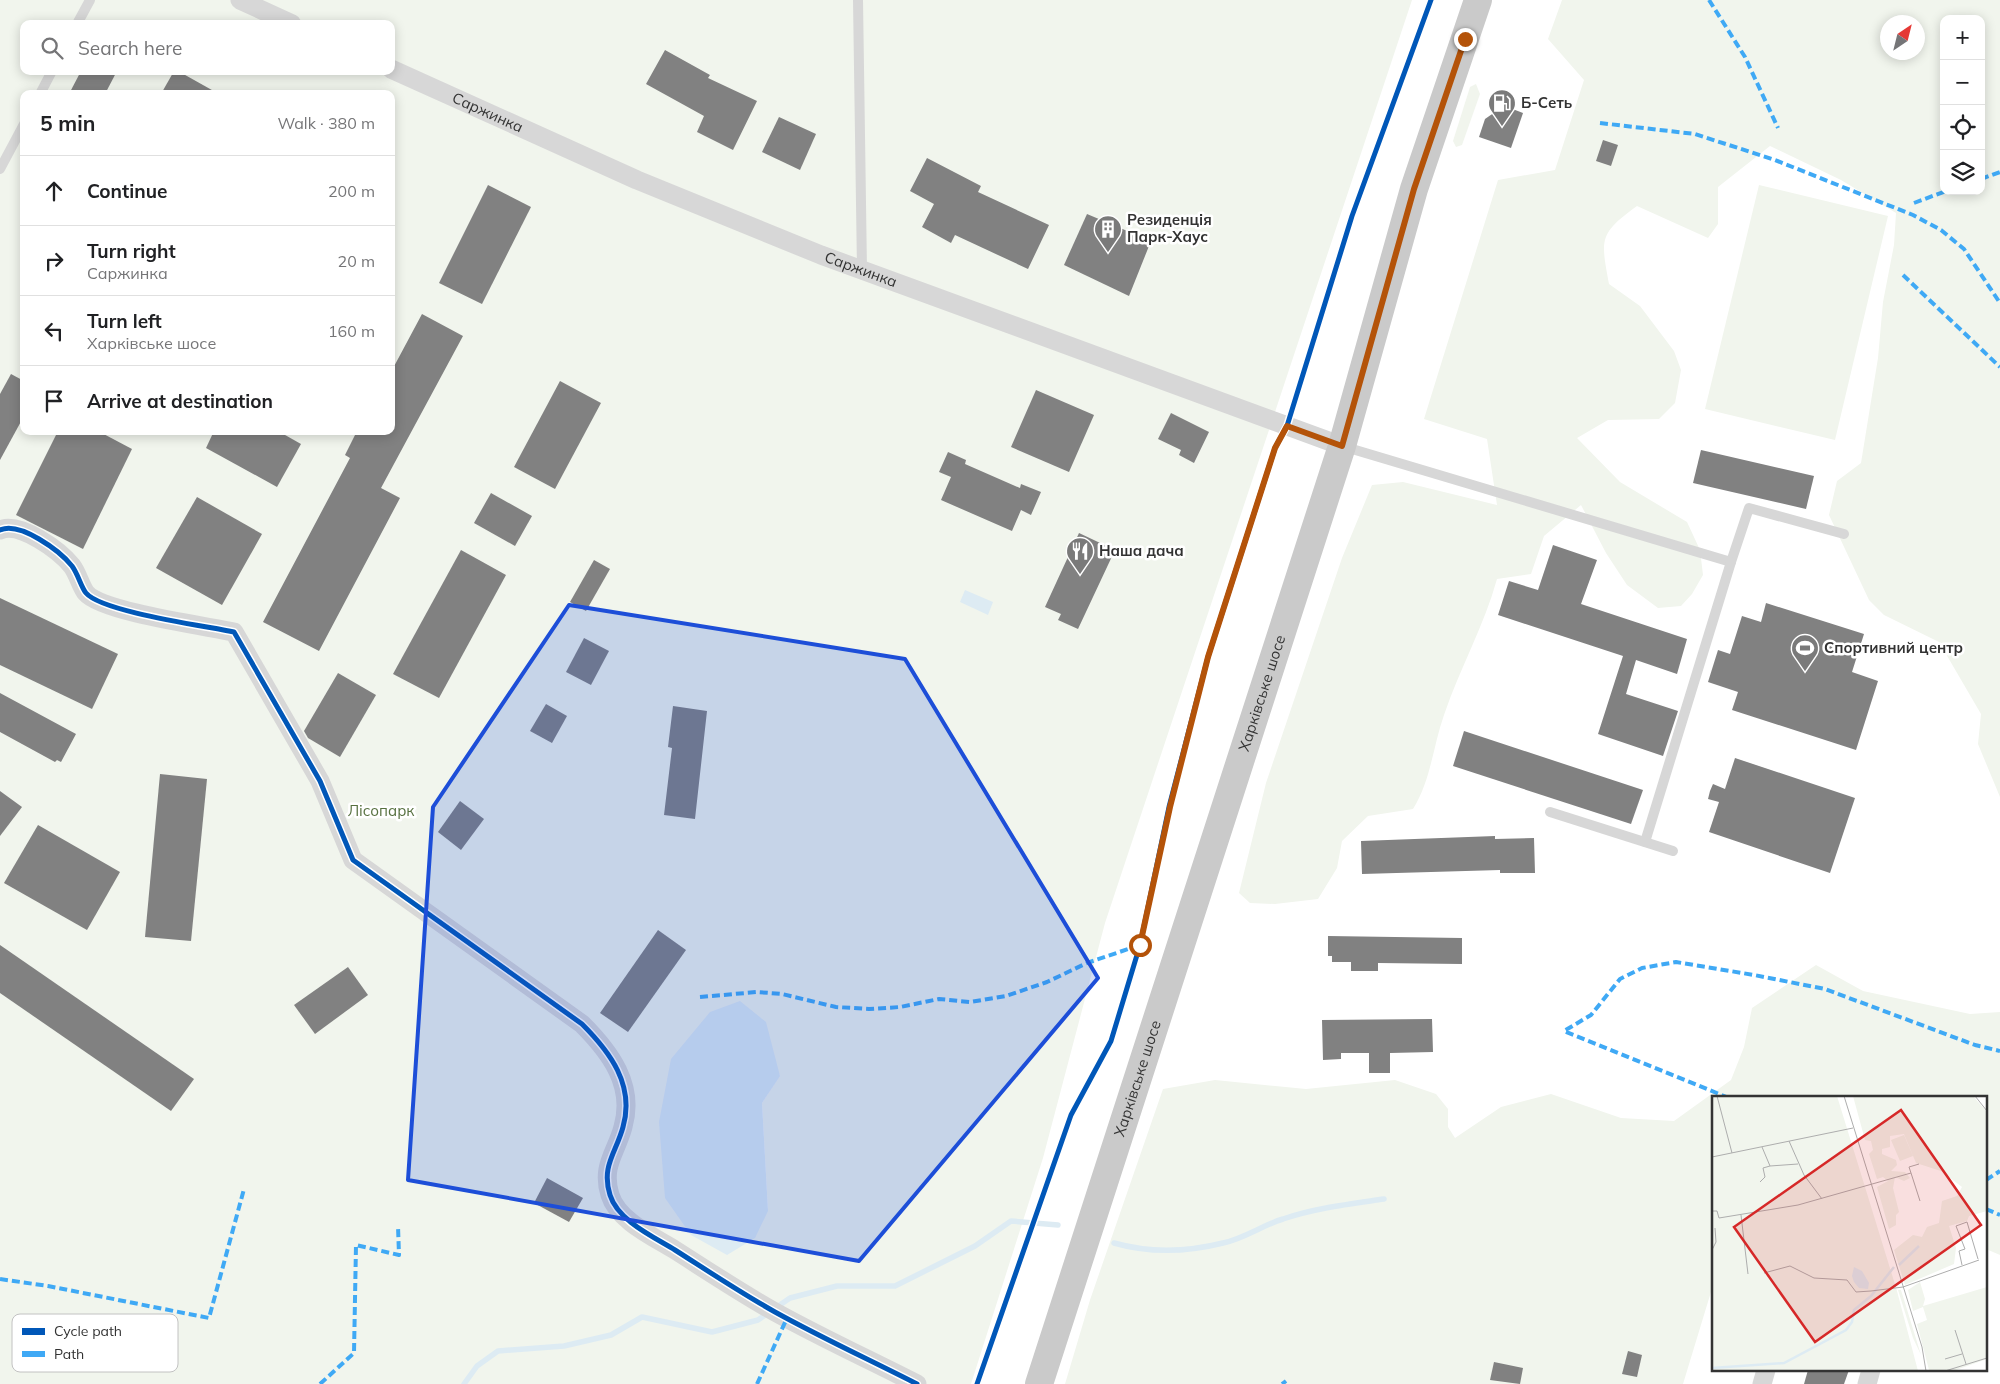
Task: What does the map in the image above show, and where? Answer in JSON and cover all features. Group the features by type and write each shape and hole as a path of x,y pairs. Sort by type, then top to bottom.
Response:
{"main road":[{"name":"Харківське шосе","path":"1039,1384 1342,446 1414,189 1478,0"}],"street":[{"path":"240,0 283,20"},
{"name":"Саржинка","path":"395,71 637,180 862,270 1342,446"},
{"path":"0,530 5,528 27,533 61,553 81,579 86,593 110,607 234,632 320,781 352,860 582,1024 614,1062 624,1084 626,1102 623,1127 612,1152 606,1174 610,1197 618,1210 636,1225 775,1312 917,1384"},
{"path":"1867,1384 1871,1372"}],"lane":[{"path":"79,20 90,0"},
{"path":"858,0 862,270"},
{"path":"42,90 50,75"},
{"path":"0,168 20,131"},
{"path":"1342,446 1732,562"},
{"path":"1645,842 1749,508 1844,534"},
{"path":"1550,812 1673,850"}],"highlighted area":[{"path":"569,605 905,659 1098,978 859,1261 408,1180 433,807"}],"green space":[{"name":"Лісопарк","path":"0,0 1412,0 1105,923 1043,1158 971,1384 0,1384","holes":["710,1012 780,1075 762,1103 768,1211"]},
{"path":"1562,0 2000,0 2000,797 1978,744 1981,714 1939,642 1884,615 1869,600 1829,515 1837,481 1861,463 1878,358 1883,302 1894,245 1896,213 1841,180 1770,146 1718,187 1718,224 1708,238 1637,206 1615,224 1605,239 1604,247 1609,284 1640,306 1674,351 1681,370 1675,403 1659,419 1608,420 1577,438 1620,482 1687,522 1700,550 1703,575 1692,594 1681,606 1658,608 1627,585 1606,553 1581,505 1544,536 1531,574 1497,579 1492,596 1450,698 1424,786 1413,809 1368,816 1342,841 1337,868 1318,899 1275,904 1250,903 1239,893 1266,783 1342,558 1372,485 1403,482 1497,505 1487,439 1424,419 1498,180 1555,170 1584,80 1548,39"},
{"path":"1476,84 1480,94 1462,145 1456,147 1453,141 1470,87"},
{"path":"1759,185 1888,216 1835,440 1705,409"},
{"path":"1816,965 1863,991 1970,1014 2000,1012 2000,1255 1988,1250 1988,1096 1712,1096 1712,1289 1683,1384 1065,1384 1090,1300 1163,1089 1215,1080 1306,1089 1395,1080 1436,1094 1448,1109 1448,1127 1455,1138 1501,1107 1551,1094 1621,1118 1674,1121 1731,1080 1744,1047 1752,1008"}],"shaded area":[{"path":"965,590 993,602 988,615 960,602"},
{"path":"740,1001 766,1022 780,1076 762,1103 768,1211 755,1238 727,1255 691,1235 665,1198 659,1122 671,1059 710,1012"}],"building":[{"path":"665,50 710,75 708,78 757,101 733,150 697,132 704,116 646,84"},
{"path":"79,75 115,75 107,90 71,90"},
{"path":"172,75 185,75 212,90 163,90"},
{"path":"1510,108 1523,113 1511,148 1479,137 1485,119 1498,110"},
{"path":"779,117 816,134 800,170 762,152"},
{"path":"1603,140 1618,145 1611,166 1596,161"},
{"path":"927,158 981,186 978,192 1049,225 1028,269 955,235 951,243 922,227 934,204 910,191"},
{"path":"488,185 531,207 482,304 439,283"},
{"name":"Резиденція Парк-Хаус","path":"1087,214 1151,241 1129,296 1064,265"},
{"path":"422,314 463,336 381,488 400,498 319,651 263,622 350,458 345,455 355,435 395,435 395,365"},
{"path":"11,374 20,379 20,423 0,460 0,394"},
{"path":"560,381 601,403 555,489 514,467"},
{"path":"1036,390 1094,415 1069,472 1011,447"},
{"path":"1171,413 1209,432 1194,463 1179,455 1181,450 1158,439"},
{"path":"56,435 106,435 132,449 83,549 16,515"},
{"path":"212,435 285,435 301,444 277,487 206,448"},
{"path":"1701,450 1814,476 1806,509 1693,483"},
{"path":"948,452 966,460 965,464 1020,488 1021,484 1041,492 1031,515 1021,510 1012,531 941,500 951,477 939,472"},
{"path":"491,493 532,516 515,546 474,523"},
{"path":"197,497 262,534 222,605 156,568"},
{"path":"1079,533 1115,550 1078,629 1058,620 1061,614 1045,607"},
{"path":"1553,545 1597,560 1581,604 1687,639 1677,674 1636,660 1626,694 1678,711 1663,756 1598,734 1623,656 1498,615 1509,581 1538,590"},
{"path":"461,550 506,575 439,698 393,674"},
{"path":"594,560 610,569 586,611 570,602"},
{"path":"0,598 118,654 92,709 0,665"},
{"path":"1766,603 1864,634 1852,672 1878,681 1856,750 1732,710 1738,692 1708,682 1718,650 1730,654 1742,616 1761,622"},
{"path":"584,638 609,651 591,685 566,672"},
{"path":"338,673 376,695 340,757 308,738 304,731"},
{"path":"0,693 76,734 61,762 57,760 55,762 0,732"},
{"path":"546,704 567,716 552,743 530,731"},
{"path":"673,706 707,711 695,819 664,815 672,748 668,747"},
{"path":"1464,731 1643,790 1631,824 1453,766"},
{"path":"1735,758 1855,798 1830,873 1709,832 1719,802 1708,799 1710,791 1713,784 1725,789"},
{"path":"160,774 207,779 191,941 145,937"},
{"path":"0,791 22,807 0,836"},
{"path":"460,801 484,819 461,850 438,832"},
{"path":"38,825 120,872 87,930 4,883"},
{"path":"1495,836 1495,839 1534,838 1535,873 1500,873 1500,870 1362,874 1361,841"},
{"path":"658,930 686,950 628,1032 600,1013"},
{"path":"1328,936 1462,938 1462,964 1378,963 1378,971 1351,971 1351,962 1332,962 1332,956 1328,956"},
{"path":"0,945 194,1079 171,1111 0,993"},
{"path":"348,967 368,995 315,1034 294,1005"},
{"path":"1432,1019 1433,1052 1390,1053 1390,1073 1369,1073 1369,1053 1341,1053 1341,1059 1323,1060 1322,1020"},
{"path":"547,1178 583,1198 569,1222 534,1203"},
{"path":"1628,1351 1642,1355 1637,1377 1622,1374"},
{"path":"1494,1362 1523,1368 1520,1384 1490,1380"},
{"path":"1807,1372 1848,1372 1844,1384 1804,1384"}],"waterway":[{"path":"1114,1243 1154,1250 1182,1250 1209,1246 1230,1241 1295,1215 1384,1199"},
{"path":"464,1384 477,1366 498,1351 564,1346 611,1335 642,1317 712,1332 758,1320 790,1298 837,1286 895,1286 975,1246 1011,1221 1058,1225"}],"marked path":[{"path":"1709,0 1745,57 1778,128"},
{"path":"1600,123 1695,134 1775,160 1913,215 1941,230 1964,249 2000,303"},
{"path":"1985,178 2000,172"},
{"path":"1914,203 1940,193"},
{"path":"1903,275 2000,367"},
{"path":"700,997 757,992 782,994 836,1007 869,1009 900,1007 939,999 970,1002 1006,996 1047,982 1087,963 1140,945"},
{"path":"1724,1096 1564,1031 1591,1015 1620,979 1642,968 1676,962 1825,989 1975,1045 2000,1051"},
{"path":"1988,1179 2000,1171"},
{"path":"0,1279 48,1286 209,1318 244,1189"},
{"path":"1988,1210 2000,1215"},
{"path":"320,1384 354,1353 356,1245 399,1255 398,1226"},
{"path":"757,1384 787,1318"},
{"path":"1282,1384 1286,1381"}],"cycle path":[{"path":"977,1384 1071,1115 1111,1041 1140,945 1169,807 1208,657 1275,448 1287,426 1352,216 1431,0"},
{"path":"0,530 8,528 28,533 49,546 72,566 86,593 96,600 132,612 234,632 320,781 353,860 582,1024 602,1046 618,1070 626,1097 626,1112 623,1127 610,1160 607,1176 610,1195 621,1213 647,1234 762,1305 917,1384"}],"place":[{"name":"Б-Сеть","path":"1502,127"},
{"name":"Резиденція Парк-Хаус","path":"1108,253"},
{"name":"Наша дача","path":"1080,575"},
{"name":"Спортивний центр","path":"1805,672"}],"route":[{"path":"1140,945 1170,807 1208,657 1275,448 1287,426 1342,446 1414,189 1465,39"}]}
